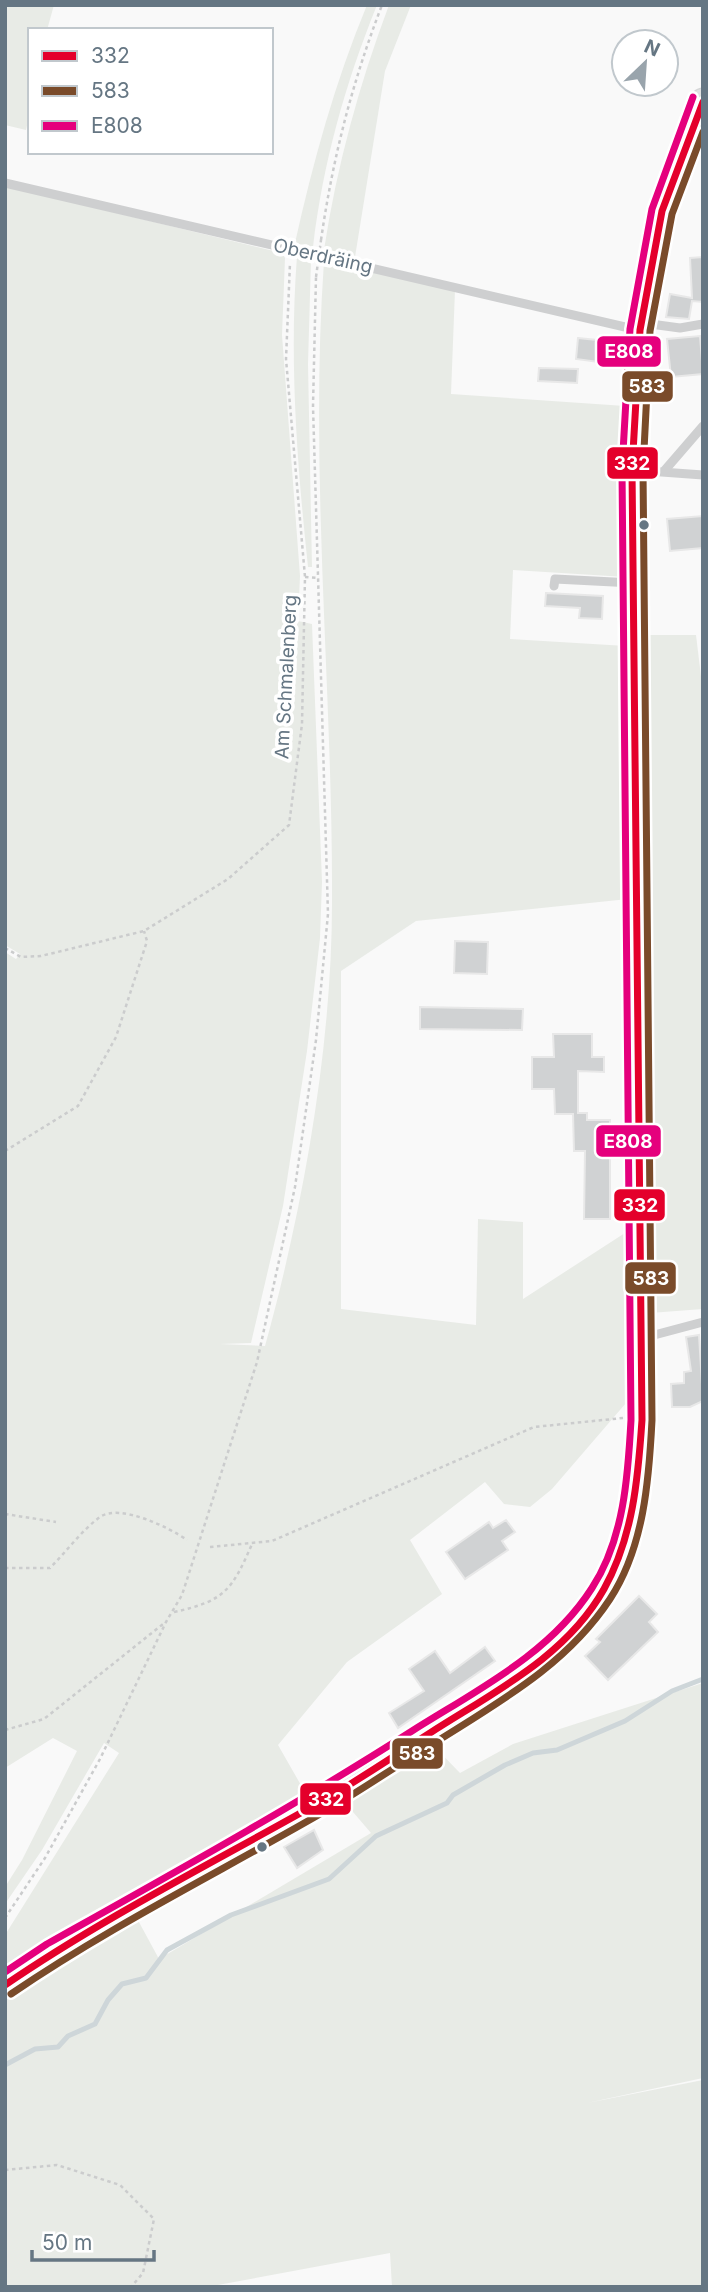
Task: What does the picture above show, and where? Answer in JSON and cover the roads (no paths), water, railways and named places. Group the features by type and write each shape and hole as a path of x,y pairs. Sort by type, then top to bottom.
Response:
{"main road":[{"path":"5,1985 52,1952 325,1798 557,1648 593,1608 616,1568 632,1520 642,1420 632,470 641,327 662,211 703,102"}],"lane":[{"name":"Oberdräing","path":"5,183 641,327 680,328 703,324"},
{"path":"666,470 703,426"},
{"path":"632,470 666,470 703,475"},
{"path":"554,586 555,579 634,583"},
{"path":"642,1338 703,1322"}],"waterway":[{"path":"5,2065 35,2049 58,2047 68,2036 95,2024 108,2000 122,1984 146,1978 167,1950 231,1915 329,1879 376,1836 447,1803 453,1795 505,1765 533,1753 557,1750 625,1721 672,1691 703,1679"}]}
